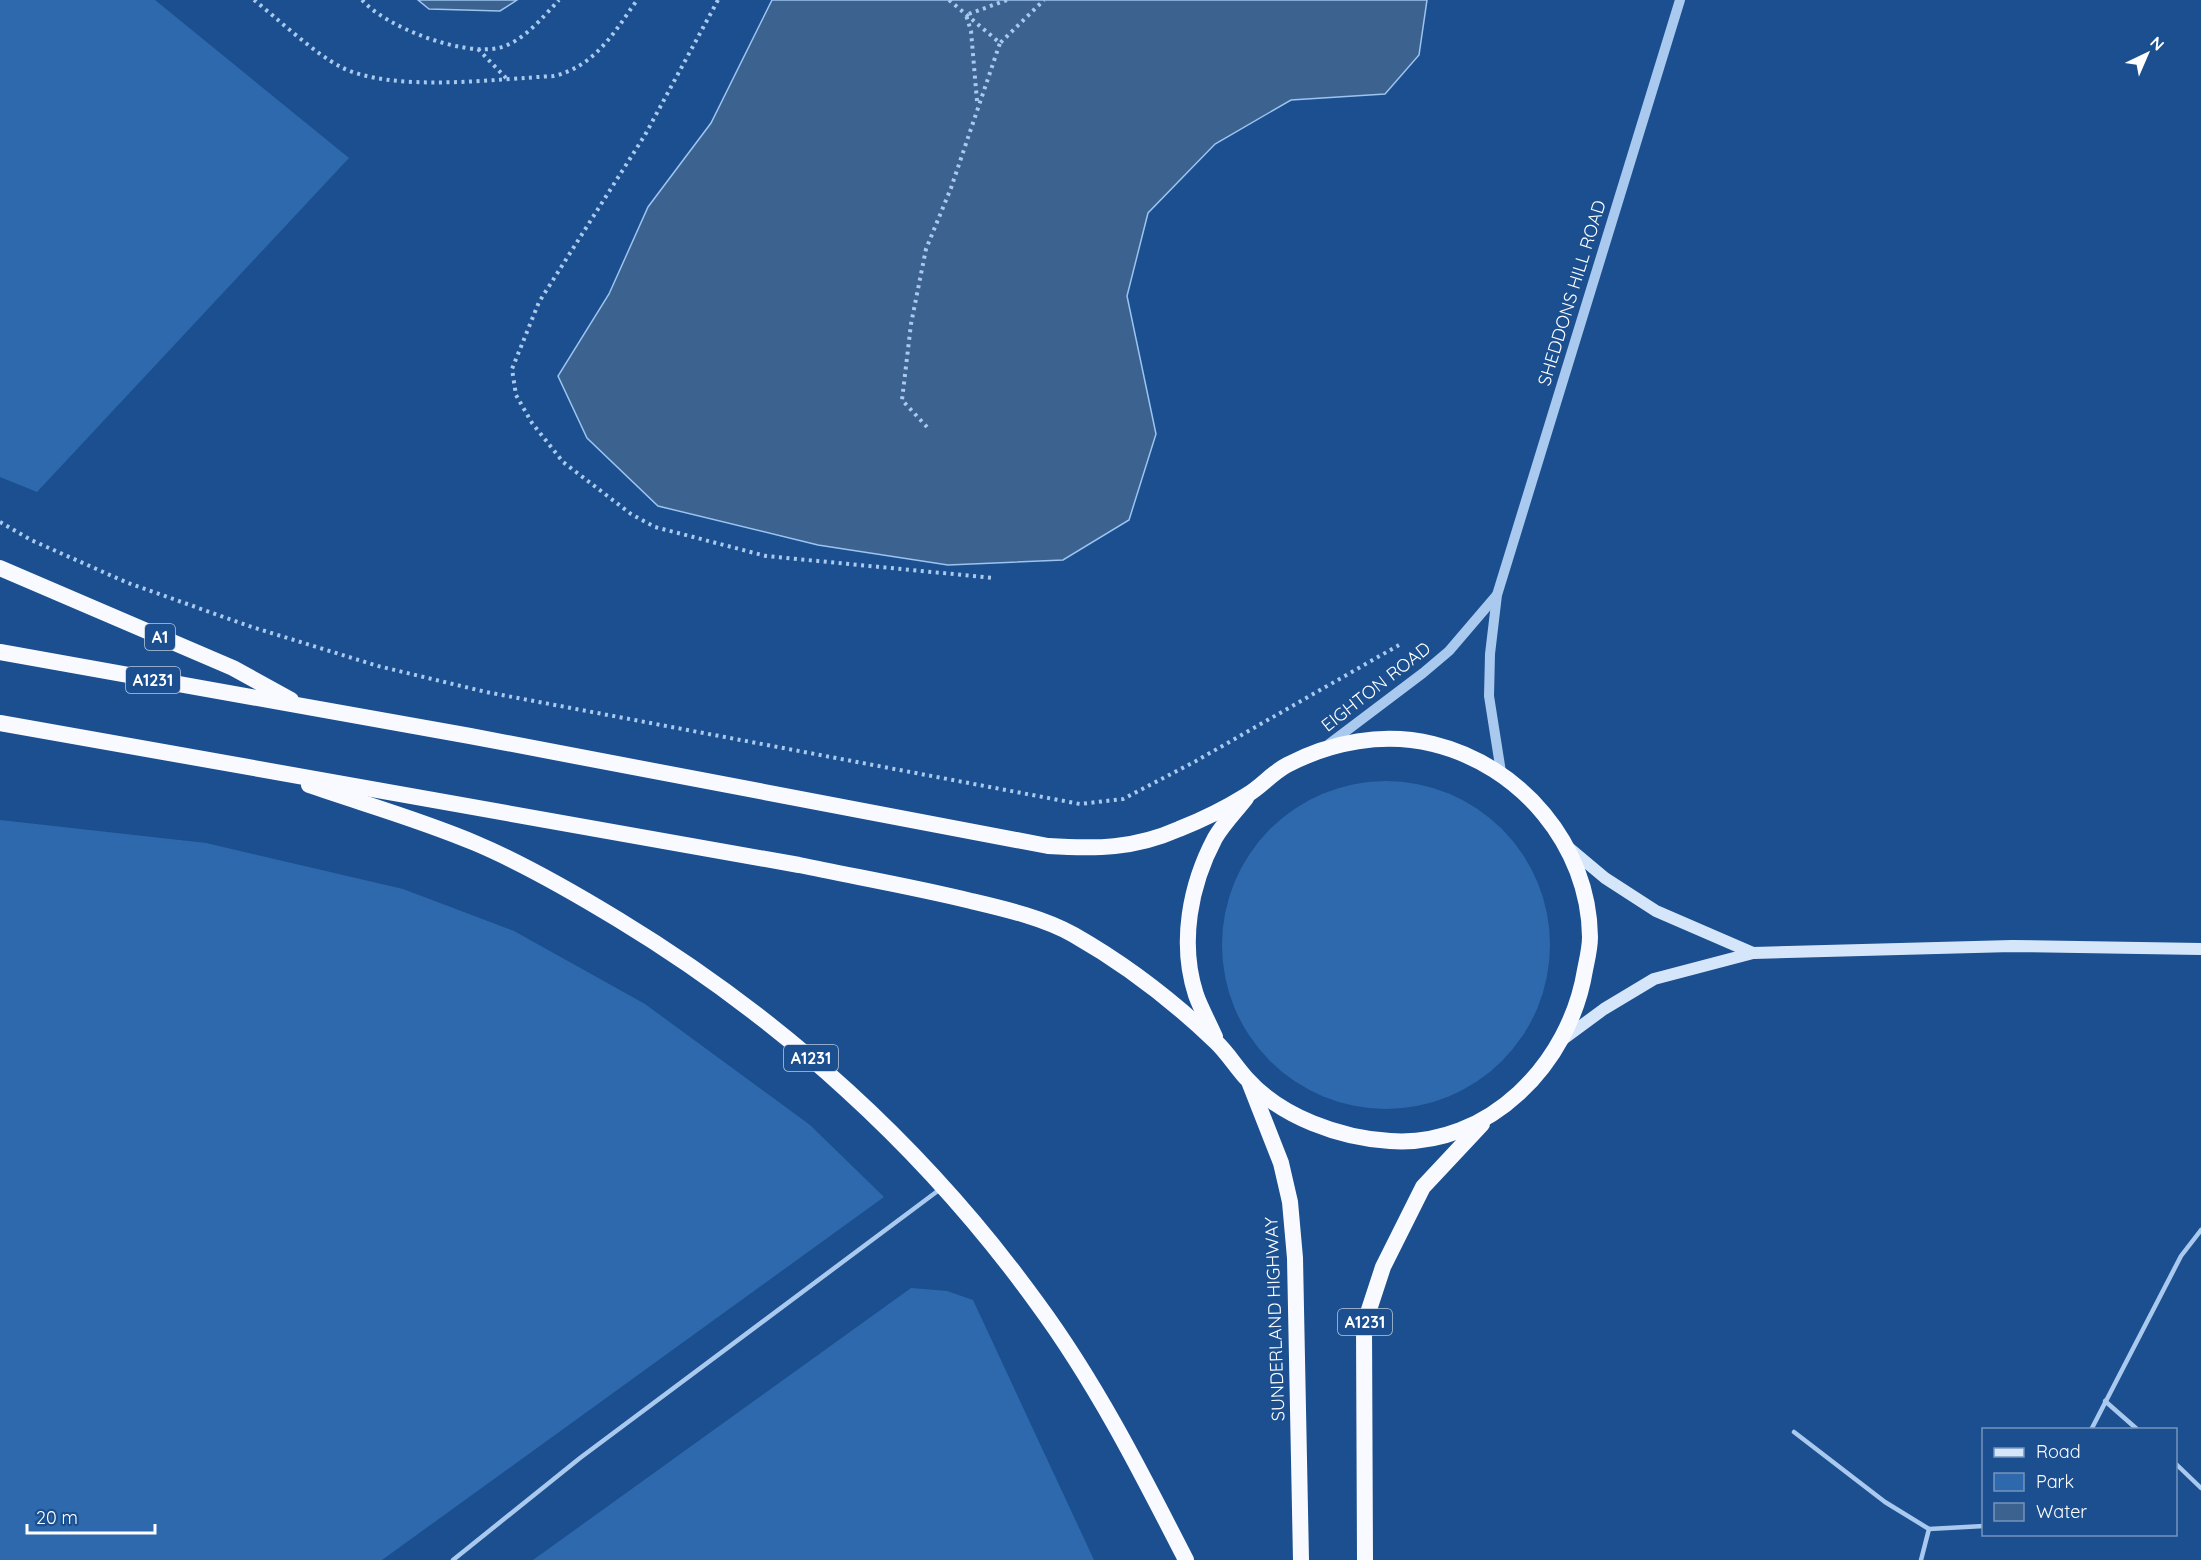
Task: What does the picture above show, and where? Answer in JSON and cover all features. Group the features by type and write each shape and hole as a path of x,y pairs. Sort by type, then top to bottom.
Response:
{"highway":[{"name":"A1","path":"0,568 233,668 305,707"},
{"name":"A1231","path":"0,652 1048,846 1104,849 1136,843 1178,830 1248,795"},
{"name":"A1231","path":"0,723 799,865 922,889 1010,911 1070,932 1138,975 1218,1043"},
{"path":"1370,739 1427,742 1460,751 1501,772 1538,804 1565,844 1583,892 1590,938 1581,994 1561,1040 1542,1070 1515,1097 1484,1121 1433,1138 1394,1142 1343,1136 1297,1116 1250,1083 1218,1043 1196,994 1188,940 1190,909 1195,887 1216,837 1248,795 1284,767 1324,748 1370,739"},
{"name":"A1231","path":"257,767 475,843 579,896 669,950 773,1026 862,1103 943,1186 1038,1303 1119,1429 1186,1560"},
{"name":"SUNDERLAND HIGHWAY","path":"1250,1083 1281,1163 1290,1202 1295,1258 1301,1560"},
{"name":"A1231","path":"1365,1560 1364,1325 1383,1267 1423,1188 1484,1121"}],"main road":[{"path":"1565,844 1605,878 1656,911 1753,953"},
{"path":"1561,1040 1604,1008 1654,979 1753,953 2012,946 2201,949"}],"street":[{"name":"SHEDDONS HILL ROAD","path":"1497,595 1680,0"},
{"name":"EIGHTON ROAD","path":"1324,748 1449,651 1497,595"},
{"path":"1497,595 1490,654 1489,696 1501,772"}],"lane":[{"path":"453,1560 580,1458 943,1186"},
{"path":"2092,1428 2181,1256 2201,1230"},
{"path":"2105,1401 2136,1428"},
{"path":"1794,1432 1885,1502 1929,1530 1982,1526"},
{"path":"2177,1466 2201,1488"},
{"path":"1921,1560 1929,1530"}],"path":[{"path":"254,0 339,66 361,76 401,82 554,76 574,71 597,52 637,0"},
{"path":"362,0 371,10 421,35 452,46 478,48 498,48 517,39 560,0"},
{"path":"718,0 645,135 539,302 512,369 516,395 532,423 563,462 622,509 655,526 766,556 994,578"},
{"path":"949,0 1000,43"},
{"path":"966,15 1007,0"},
{"path":"927,427 902,400 911,324 926,249 951,188 1000,43 1044,0"},
{"path":"966,15 971,31 978,105"},
{"path":"478,48 507,78"},
{"path":"0,522 31,540 128,584 252,627 378,666 486,692 1080,804 1123,799 1196,761 1399,645"}],"green space":[{"path":"0,0 155,0 349,158 37,492 0,477"},
{"path":"1370,781 1402,781 1434,788 1464,800 1490,818 1513,841 1531,867 1538,882 1547,913 1550,945 1547,977 1531,1023 1513,1049 1490,1072 1464,1090 1434,1102 1402,1109 1370,1109 1338,1102 1308,1090 1282,1072 1259,1049 1241,1023 1229,993 1222,961 1222,929 1229,897 1241,867 1259,841 1282,818 1308,800 1338,788"},
{"path":"0,820 206,843 403,889 514,931 645,1004 810,1125 884,1197 382,1560 0,1560"},
{"path":"911,1288 947,1291 973,1300 1094,1560 533,1560"}],"water":[{"path":"418,0 517,0 500,11 429,9"},
{"path":"772,0 1427,0 1419,55 1385,94 1291,100 1215,144 1148,213 1127,296 1156,434 1129,520 1063,560 948,565 818,545 658,506 587,438 558,376 609,294 648,207 711,123"}]}
